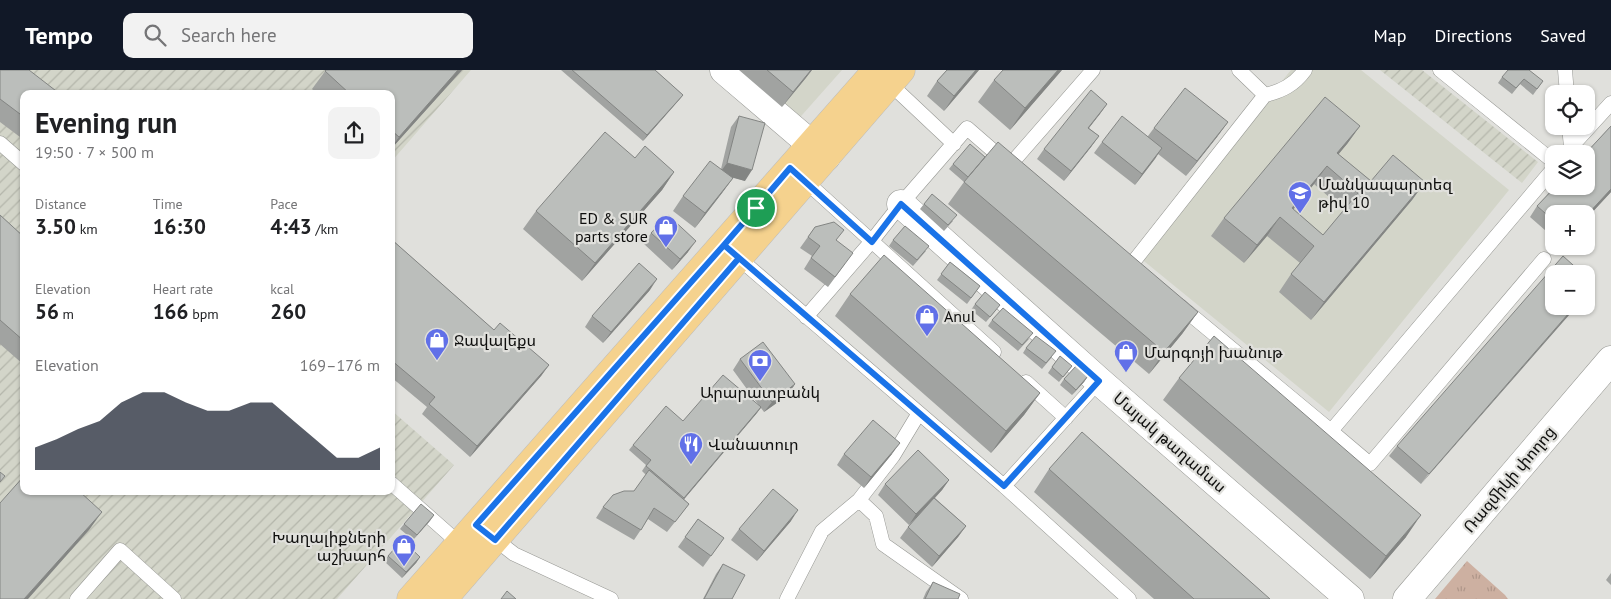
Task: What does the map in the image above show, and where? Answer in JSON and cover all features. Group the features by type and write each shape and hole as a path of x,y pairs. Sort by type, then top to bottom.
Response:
{"main road":[{"path":"411,599 477,536 731,252 886,73"},
{"path":"443,599 477,536"}],"street":[{"path":"724,70 819,151"},
{"name":"Մայակ թաղամաս","path":"901,204 1099,381 1350,599"},
{"name":"Ռազմիկի փողոց","path":"1407,599 1611,360"}],"lane":[{"path":"806,317 872,242 901,204 967,128 1014,168 1093,70"},
{"path":"1239,70 1265,95"},
{"path":"1131,265 1265,95 1283,91 1305,70"},
{"path":"1440,70 1545,155"},
{"path":"1565,70 1566,85"},
{"path":"886,73 954,144"},
{"path":"1573,145 1611,103"},
{"path":"0,143 20,160"},
{"path":"798,175 1002,359"},
{"path":"1331,431 1545,179"},
{"path":"731,252 1004,486 1129,599"},
{"path":"1170,297 1370,464 1544,259"},
{"path":"1016,372 1066,418"},
{"path":"1004,486 1099,381"},
{"path":"787,599 822,531 859,500 894,456 919,414"},
{"path":"395,485 477,536 611,599"},
{"path":"859,500 876,516 883,544 962,599"},
{"path":"77,599 120,550 174,599"}],"shaded area":[{"path":"0,70 471,70 395,157 395,90 20,90 20,495 395,495 395,413 454,465 337,599 0,599"},
{"path":"733,70 842,70 795,123"},
{"path":"1291,70 1361,70 1509,190 1329,412 1139,257"},
{"path":"1380,70 1422,70 1538,162 1522,183"}],"green space":[{"path":"1467,561 1505,595 1508,599 1435,599"}],"building":[{"path":"0,70 29,70 55,90 20,90 20,114 0,99"},
{"path":"458,70 399,137 395,134 395,90 346,90 325,71"},
{"path":"572,70 655,70 683,95 647,135"},
{"path":"767,70 811,70 793,92"},
{"path":"947,70 976,70 954,96 937,81"},
{"path":"1003,70 1058,70 1025,108 994,80"},
{"path":"1508,70 1529,70 1543,81 1537,89 1524,79 1516,88 1502,77"},
{"path":"1185,88 1228,122 1197,161 1154,128"},
{"path":"1091,90 1107,104 1088,128 1099,136 1071,171 1044,149"},
{"path":"1325,97 1360,126 1337,153 1371,181 1393,155 1425,182 1324,302 1291,274 1314,246 1280,217 1257,245 1224,218","holes":["1327,166 1358,193 1323,235 1292,208"]},
{"path":"739,116 765,123 752,170 727,163"},
{"path":"1122,116 1162,148 1142,174 1102,142"},
{"path":"1611,126 1611,189 1595,206 1545,205 1545,213 1537,206 1547,195 1595,195 1595,145 1593,145"},
{"path":"605,132 635,158 645,146 674,172 595,263 536,211"},
{"path":"998,142 1198,312 1164,352 964,182"},
{"path":"970,144 985,157 968,177 953,164"},
{"path":"710,161 733,178 705,213 683,196"},
{"path":"932,194 957,215 948,225 924,204"},
{"path":"0,215 20,233 20,338 0,320"},
{"path":"668,215 696,241 680,259 651,233"},
{"path":"834,222 844,230 836,240 853,253 835,277 811,258 820,246 808,237 815,227"},
{"path":"905,226 929,246 917,260 893,240"},
{"path":"395,243 494,330 500,323 549,365 477,446 429,404 435,397 395,363"},
{"path":"884,255 1040,393 1006,431 850,294"},
{"path":"1563,256 1573,265 1555,265"},
{"path":"950,262 980,286 971,298 941,274"},
{"path":"639,263 657,279 611,332 592,316"},
{"path":"1545,277 1545,315 1567,315 1429,474 1397,446"},
{"path":"985,292 1000,305 990,317 975,304"},
{"path":"1003,308 1033,333 1022,345 992,320"},
{"path":"1036,336 1056,351 1046,363 1026,348"},
{"path":"1214,336 1421,515 1386,556 1179,378"},
{"path":"763,342 795,384 772,402 740,359"},
{"path":"1060,356 1072,366 1063,377 1052,367"},
{"path":"1076,366 1088,376 1076,390 1064,379"},
{"path":"723,375 761,407 684,498 646,466 651,460 633,445 666,406 683,421"},
{"path":"873,420 900,443 871,477 844,454"},
{"path":"1082,432 1270,599 1194,599 1049,469"},
{"path":"918,450 949,480 916,514 885,484"},
{"path":"649,470 689,504 675,522 654,508 641,530 603,507 613,495 624,491 634,491"},
{"path":"0,472 5,476 0,482"},
{"path":"20,480 20,495 83,495 102,512 24,599 0,599 0,503"},
{"path":"773,489 798,510 764,551 739,529"},
{"path":"934,498 966,526 939,556 908,527"},
{"path":"421,504 434,515 417,535 404,524"},
{"path":"698,519 724,538 711,556 685,537"},
{"path":"402,540 420,557 406,572 388,556"},
{"path":"723,564 745,575 732,599 704,599"},
{"path":"933,582 960,594 958,599 925,599"},
{"path":"507,591 516,599 501,599"}],"place":[{"name":"Մանկապարտեզ թիվ 10","path":"1300,214"},
{"name":"ED & SUR parts store","path":"666,248"},
{"name":"Anul","path":"927,337"},
{"name":"Ջավալեքս","path":"437,361"},
{"name":"Մարգոյի խանութ","path":"1126,373"},
{"name":"Արարատբանկ","path":"760,382"},
{"name":"Վանատուր","path":"691,465"},
{"name":"Խաղալիքների աշխարհ","path":"404,567"}],"route":[{"path":"756,208 724,245 739,258 495,540 476,525 724,245 1004,486 1099,381 901,204 872,242 790,168 756,208"}]}
